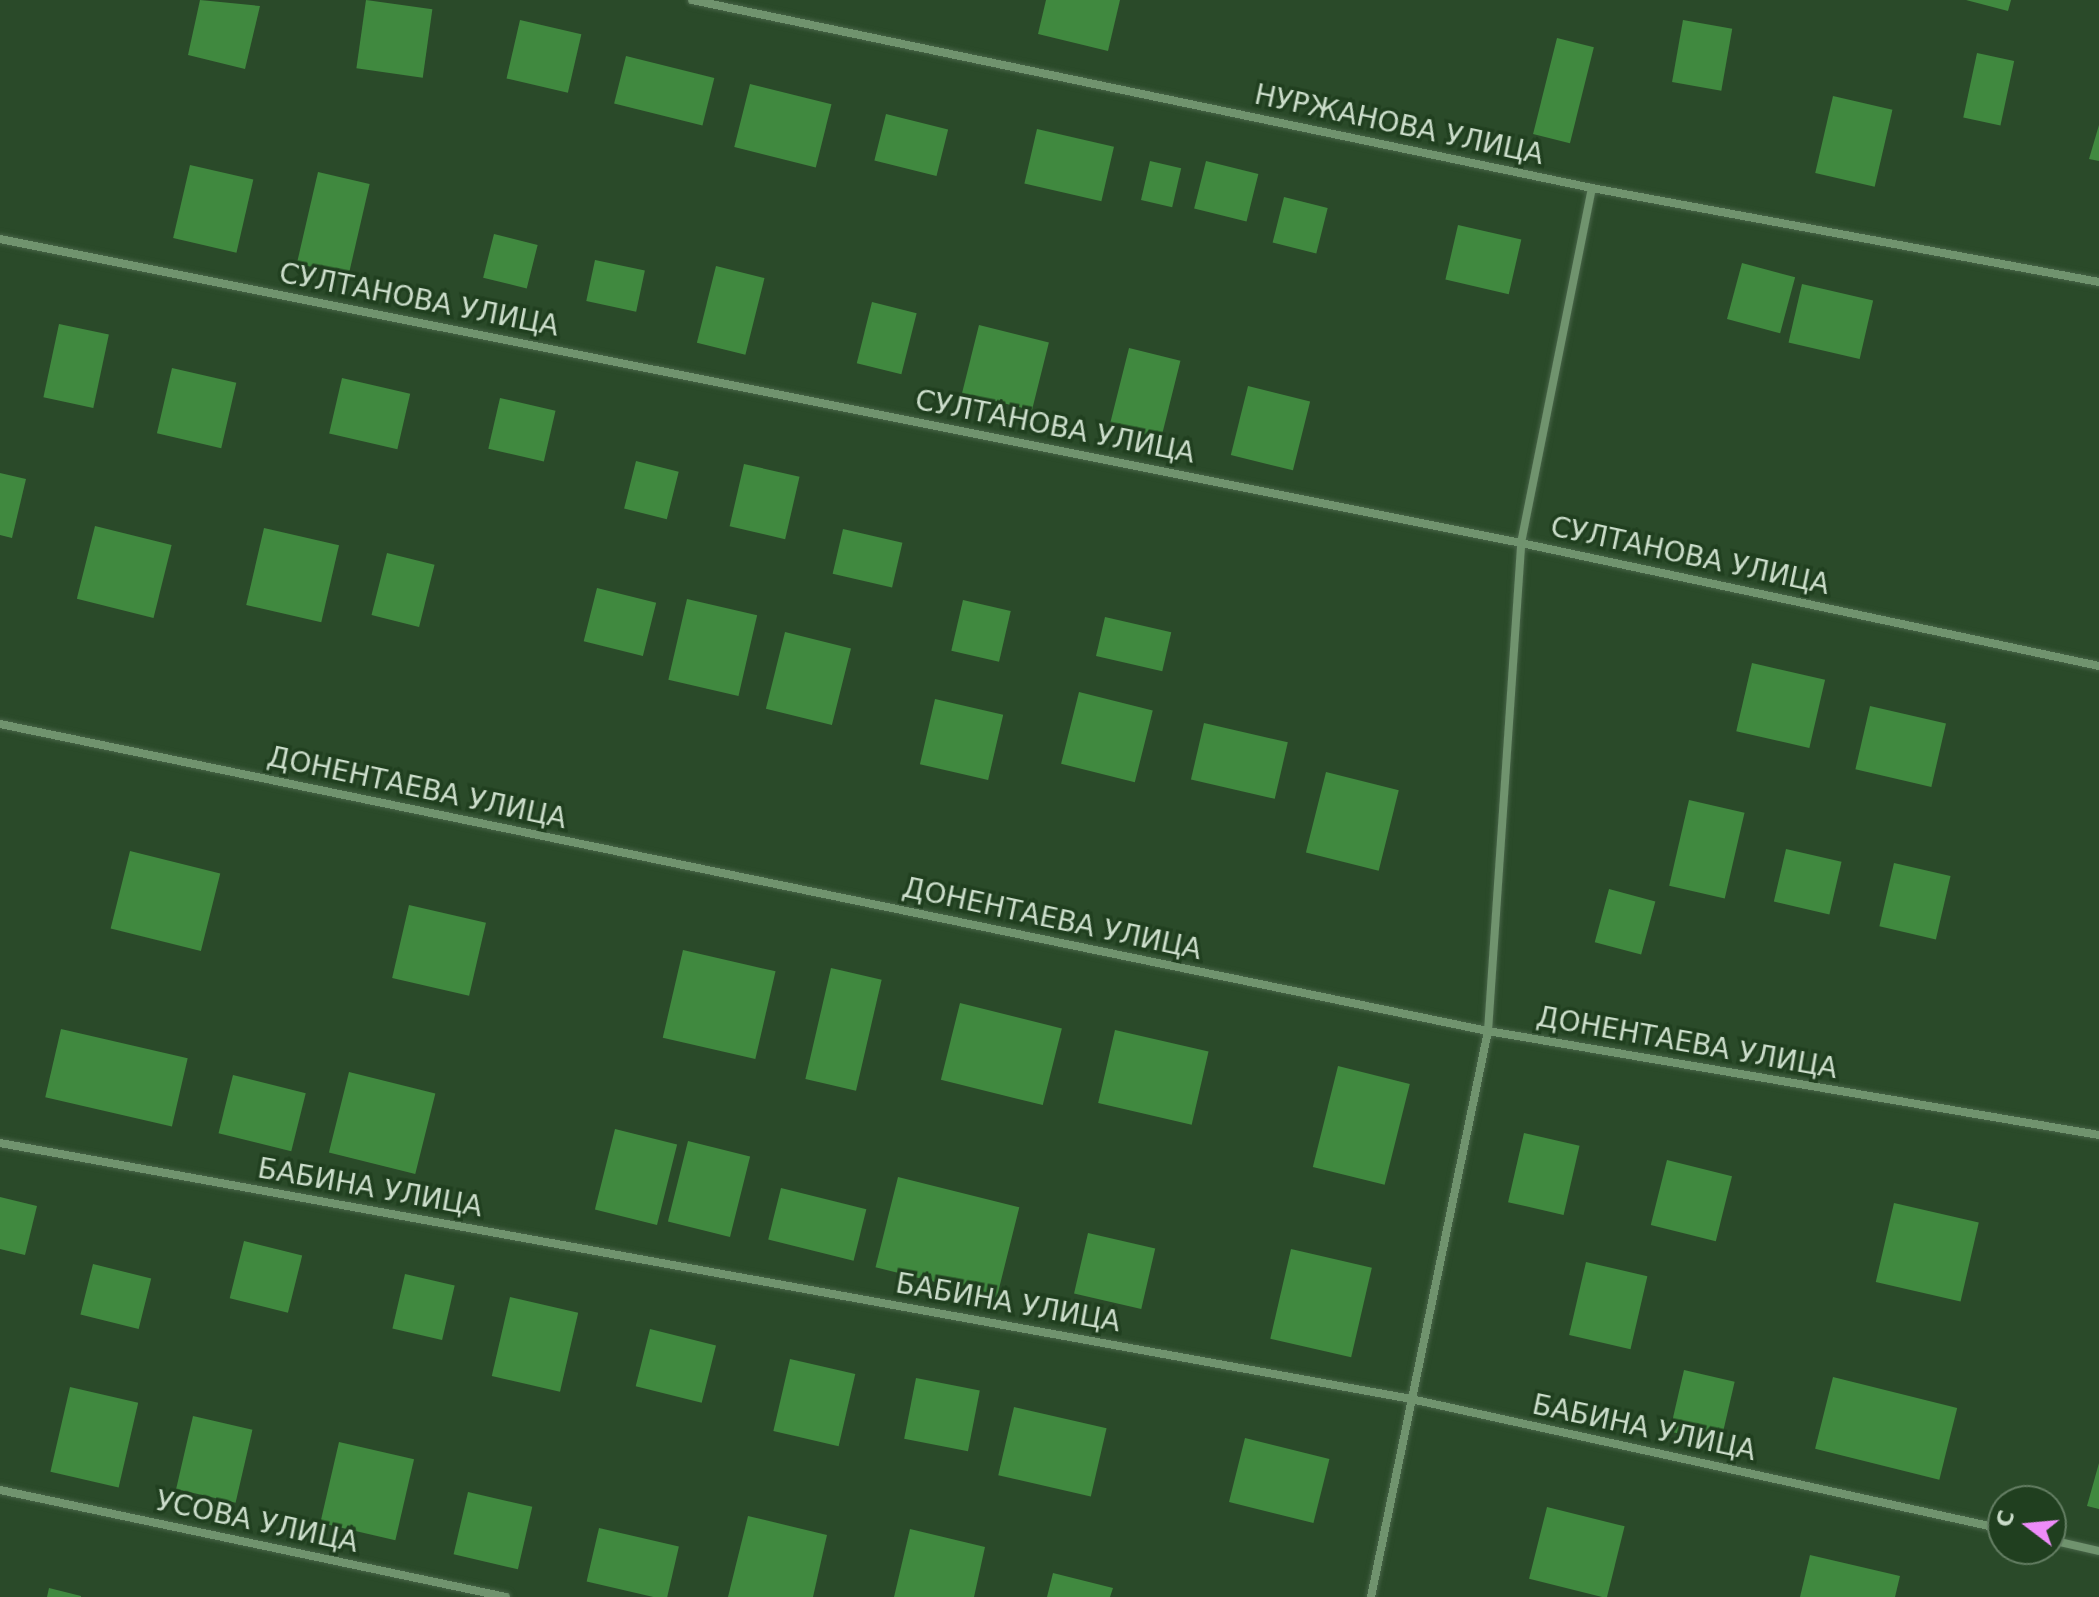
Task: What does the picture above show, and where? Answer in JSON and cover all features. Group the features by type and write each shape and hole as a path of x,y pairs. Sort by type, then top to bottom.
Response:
{"street":[{"name":"НУРЖАНОВА УЛИЦА","path":"692,0 1592,188 2099,282"},
{"path":"1371,1597 1488,1031 1521,543 1592,188"},
{"name":"СУЛТАНОВА УЛИЦА","path":"0,239 1521,543 2099,666"},
{"name":"ДОНЕНТАЕВА УЛИЦА","path":"0,724 1488,1031 2099,1135"},
{"name":"БАБИНА УЛИЦА","path":"0,1143 1411,1399 1987,1525"},
{"name":"УСОВА УЛИЦА","path":"0,1490 506,1597"},
{"path":"2067,1544 2099,1551"}],"building":[{"path":"200,0 260,6 245,69 188,55"},
{"path":"366,0 432,9 423,78 356,68"},
{"path":"1046,0 1120,0 1108,51 1038,34"},
{"path":"1966,0 2011,0 2008,11"},
{"path":"520,20 581,34 568,93 507,78"},
{"path":"1683,20 1732,29 1721,91 1672,82"},
{"path":"1557,38 1594,47 1570,143 1533,134"},
{"path":"1977,53 2014,61 2000,125 1963,118"},
{"path":"626,56 714,78 702,126 614,104"},
{"path":"750,84 832,104 816,167 734,147"},
{"path":"1833,96 1892,110 1875,187 1815,173"},
{"path":"886,114 948,129 936,176 874,161"},
{"path":"2099,125 2099,161 2089,159"},
{"path":"1037,129 1114,147 1101,201 1024,184"},
{"path":"1150,161 1181,168 1172,207 1141,200"},
{"path":"1206,161 1258,174 1247,222 1194,209"},
{"path":"190,165 253,180 236,253 173,238"},
{"path":"318,172 370,184 348,276 297,264"},
{"path":"1284,197 1328,208 1316,253 1273,243"},
{"path":"1458,225 1521,240 1509,294 1445,280"},
{"path":"494,234 538,245 527,289 483,278"},
{"path":"595,260 645,271 636,312 586,301"},
{"path":"1742,263 1795,277 1780,333 1727,319"},
{"path":"716,266 765,278 745,355 697,343"},
{"path":"1802,284 1873,300 1860,359 1789,342"},
{"path":"872,302 917,313 901,374 857,363"},
{"path":"59,324 109,335 93,408 43,397"},
{"path":"979,325 1049,342 1032,410 962,393"},
{"path":"1129,348 1180,361 1161,438 1110,426"},
{"path":"172,368 236,383 221,448 157,433"},
{"path":"342,378 410,394 397,449 329,434"},
{"path":"1248,386 1310,401 1293,470 1231,455"},
{"path":"500,398 556,411 544,461 488,449"},
{"path":"636,461 679,472 667,519 624,509"},
{"path":"744,464 800,477 785,539 730,526"},
{"path":"0,473 26,479 12,538 0,535"},
{"path":"95,526 172,545 154,618 77,599"},
{"path":"264,528 339,545 321,622 246,605"},
{"path":"843,529 902,543 892,588 833,574"},
{"path":"387,553 435,565 419,627 372,615"},
{"path":"597,588 656,603 643,656 584,641"},
{"path":"687,599 757,615 738,696 668,680"},
{"path":"963,600 1011,611 999,662 951,651"},
{"path":"1105,617 1171,632 1162,671 1096,656"},
{"path":"785,632 851,648 832,725 766,709"},
{"path":"1752,663 1825,680 1809,748 1736,731"},
{"path":"1079,692 1153,710 1135,782 1061,764"},
{"path":"935,699 1003,715 988,780 920,764"},
{"path":"1870,706 1946,724 1931,787 1855,769"},
{"path":"1204,723 1288,742 1275,799 1191,780"},
{"path":"1326,772 1399,790 1379,871 1306,853"},
{"path":"1689,800 1745,813 1725,899 1669,886"},
{"path":"1786,849 1842,862 1829,914 1774,902"},
{"path":"130,851 220,873 201,951 111,929"},
{"path":"1894,863 1951,876 1936,939 1879,926"},
{"path":"1609,889 1655,901 1641,955 1595,942"},
{"path":"409,905 486,923 469,996 392,978"},
{"path":"683,950 776,971 755,1059 663,1038"},
{"path":"831,968 882,980 856,1091 805,1079"},
{"path":"960,1003 1062,1028 1043,1105 941,1080"},
{"path":"61,1029 188,1058 172,1126 45,1097"},
{"path":"1115,1030 1209,1052 1192,1125 1098,1103"},
{"path":"1338,1066 1410,1084 1385,1185 1313,1167"},
{"path":"349,1072 435,1094 415,1174 329,1153"},
{"path":"233,1075 306,1093 291,1151 218,1133"},
{"path":"615,1129 677,1144 657,1225 595,1210"},
{"path":"1524,1133 1580,1146 1564,1215 1508,1202"},
{"path":"688,1141 750,1156 730,1237 668,1222"},
{"path":"1667,1160 1732,1176 1716,1241 1651,1225"},
{"path":"898,1177 1019,1207 997,1297 876,1267"},
{"path":"781,1188 866,1209 854,1261 768,1239"},
{"path":"0,1197 37,1206 25,1255 0,1249"},
{"path":"1894,1203 1979,1223 1961,1301 1876,1282"},
{"path":"1088,1233 1155,1249 1141,1309 1074,1293"},
{"path":"244,1241 302,1256 288,1313 230,1298"},
{"path":"1291,1249 1372,1268 1351,1357 1270,1339"},
{"path":"1586,1262 1647,1276 1631,1349 1569,1335"},
{"path":"93,1264 151,1279 139,1329 80,1314"},
{"path":"405,1274 455,1285 442,1340 392,1329"},
{"path":"510,1297 578,1313 560,1392 492,1376"},
{"path":"650,1329 716,1345 702,1403 636,1386"},
{"path":"790,1359 855,1374 839,1446 773,1431"},
{"path":"1684,1370 1735,1382 1720,1443 1670,1431"},
{"path":"1833,1377 1957,1408 1939,1480 1815,1449"},
{"path":"916,1378 980,1390 968,1451 904,1439"},
{"path":"70,1387 138,1403 119,1488 50,1472"},
{"path":"1014,1407 1107,1428 1091,1497 998,1475"},
{"path":"193,1416 252,1430 236,1503 176,1489"},
{"path":"1245,1438 1329,1459 1313,1523 1229,1502"},
{"path":"339,1442 414,1459 395,1540 320,1523"},
{"path":"2099,1463 2099,1509 2087,1506"},
{"path":"468,1492 532,1507 518,1569 454,1554"},
{"path":"1547,1507 1625,1526 1607,1597 1529,1579"},
{"path":"748,1516 827,1535 813,1597 728,1597"},
{"path":"599,1528 679,1546 667,1597 653,1597 587,1582"},
{"path":"910,1529 985,1547 974,1597 894,1597"},
{"path":"1810,1555 1900,1576 1895,1597 1800,1597"},
{"path":"1053,1573 1113,1588 1110,1597 1047,1597"},
{"path":"49,1588 81,1596 81,1597 47,1597"}]}
